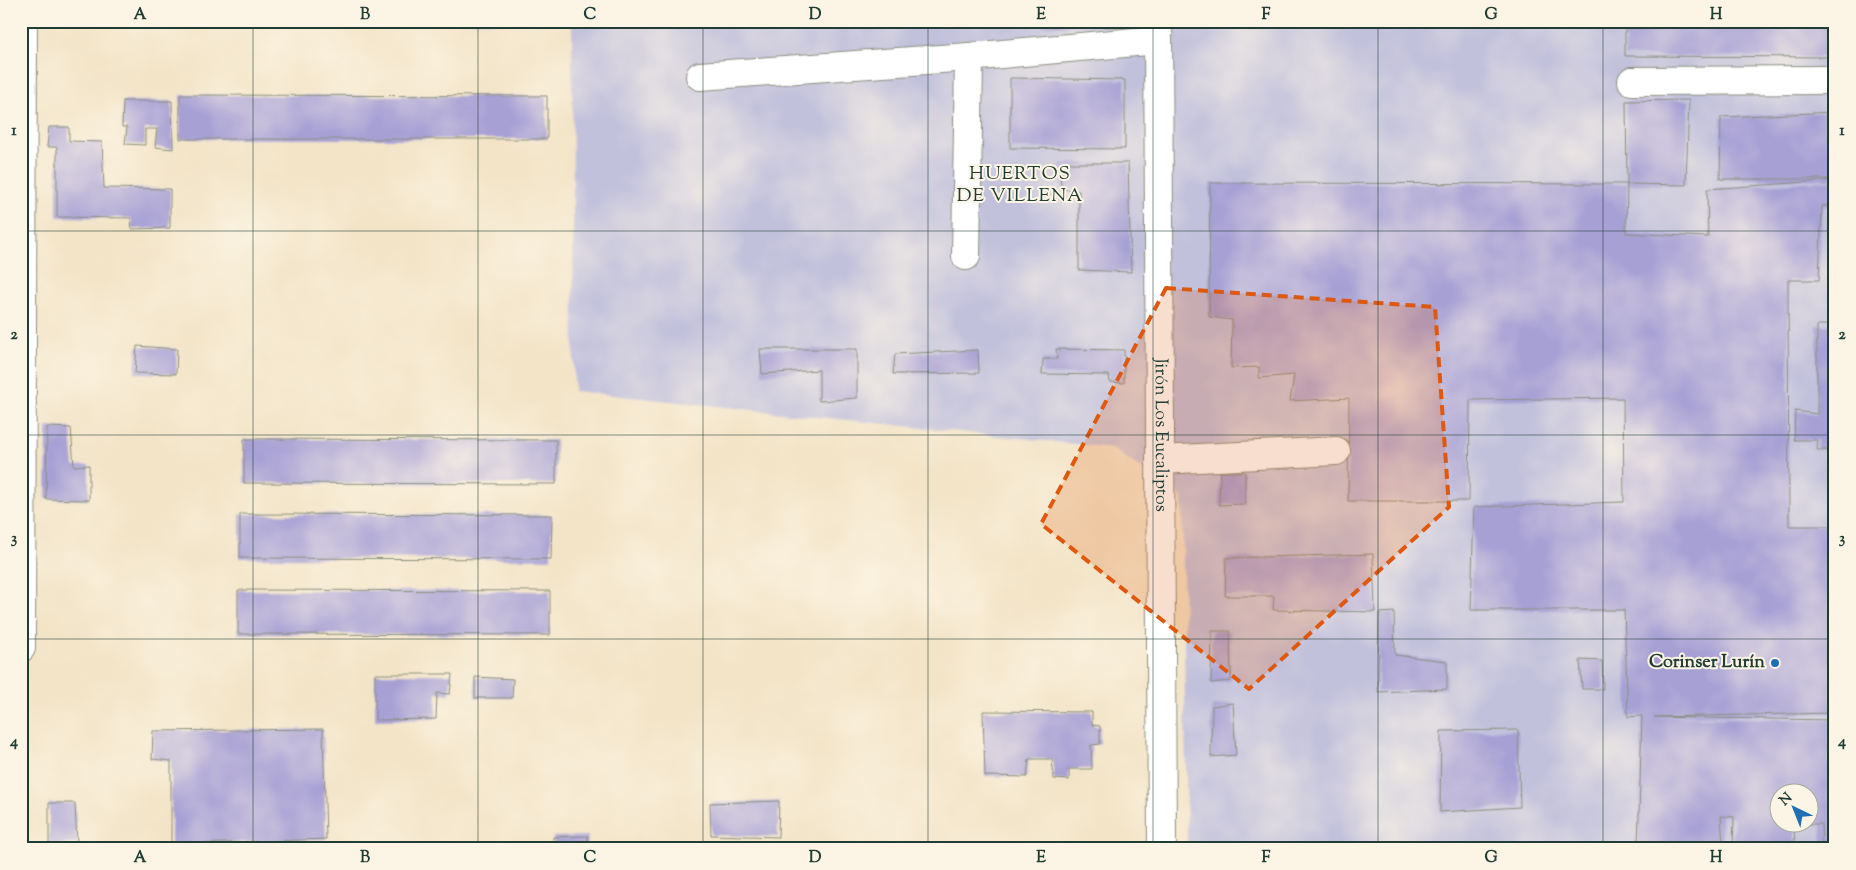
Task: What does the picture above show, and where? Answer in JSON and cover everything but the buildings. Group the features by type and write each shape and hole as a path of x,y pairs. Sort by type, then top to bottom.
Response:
{"street":[{"path":"21,648 23,21"},
{"path":"700,76 969,57 1158,31"},
{"name":"Jirón Los Eucaliptos","path":"1158,31 1162,849"},
{"path":"966,256 969,57"},
{"path":"1632,81 1835,80"},
{"path":"1160,460 1336,451"}],"highlighted area":[{"path":"1166,288 1435,307 1449,507 1249,689 1041,524"}],"shaded area":[{"path":"388,21 1835,21 1835,849 1187,849 1182,497 1112,448 574,391 572,24"}],"place":[{"name":"Corinser Lurín","path":"1775,663"}],"district":[{"name":"HUERTOS DE VILLENA","path":"1020,185"}]}
